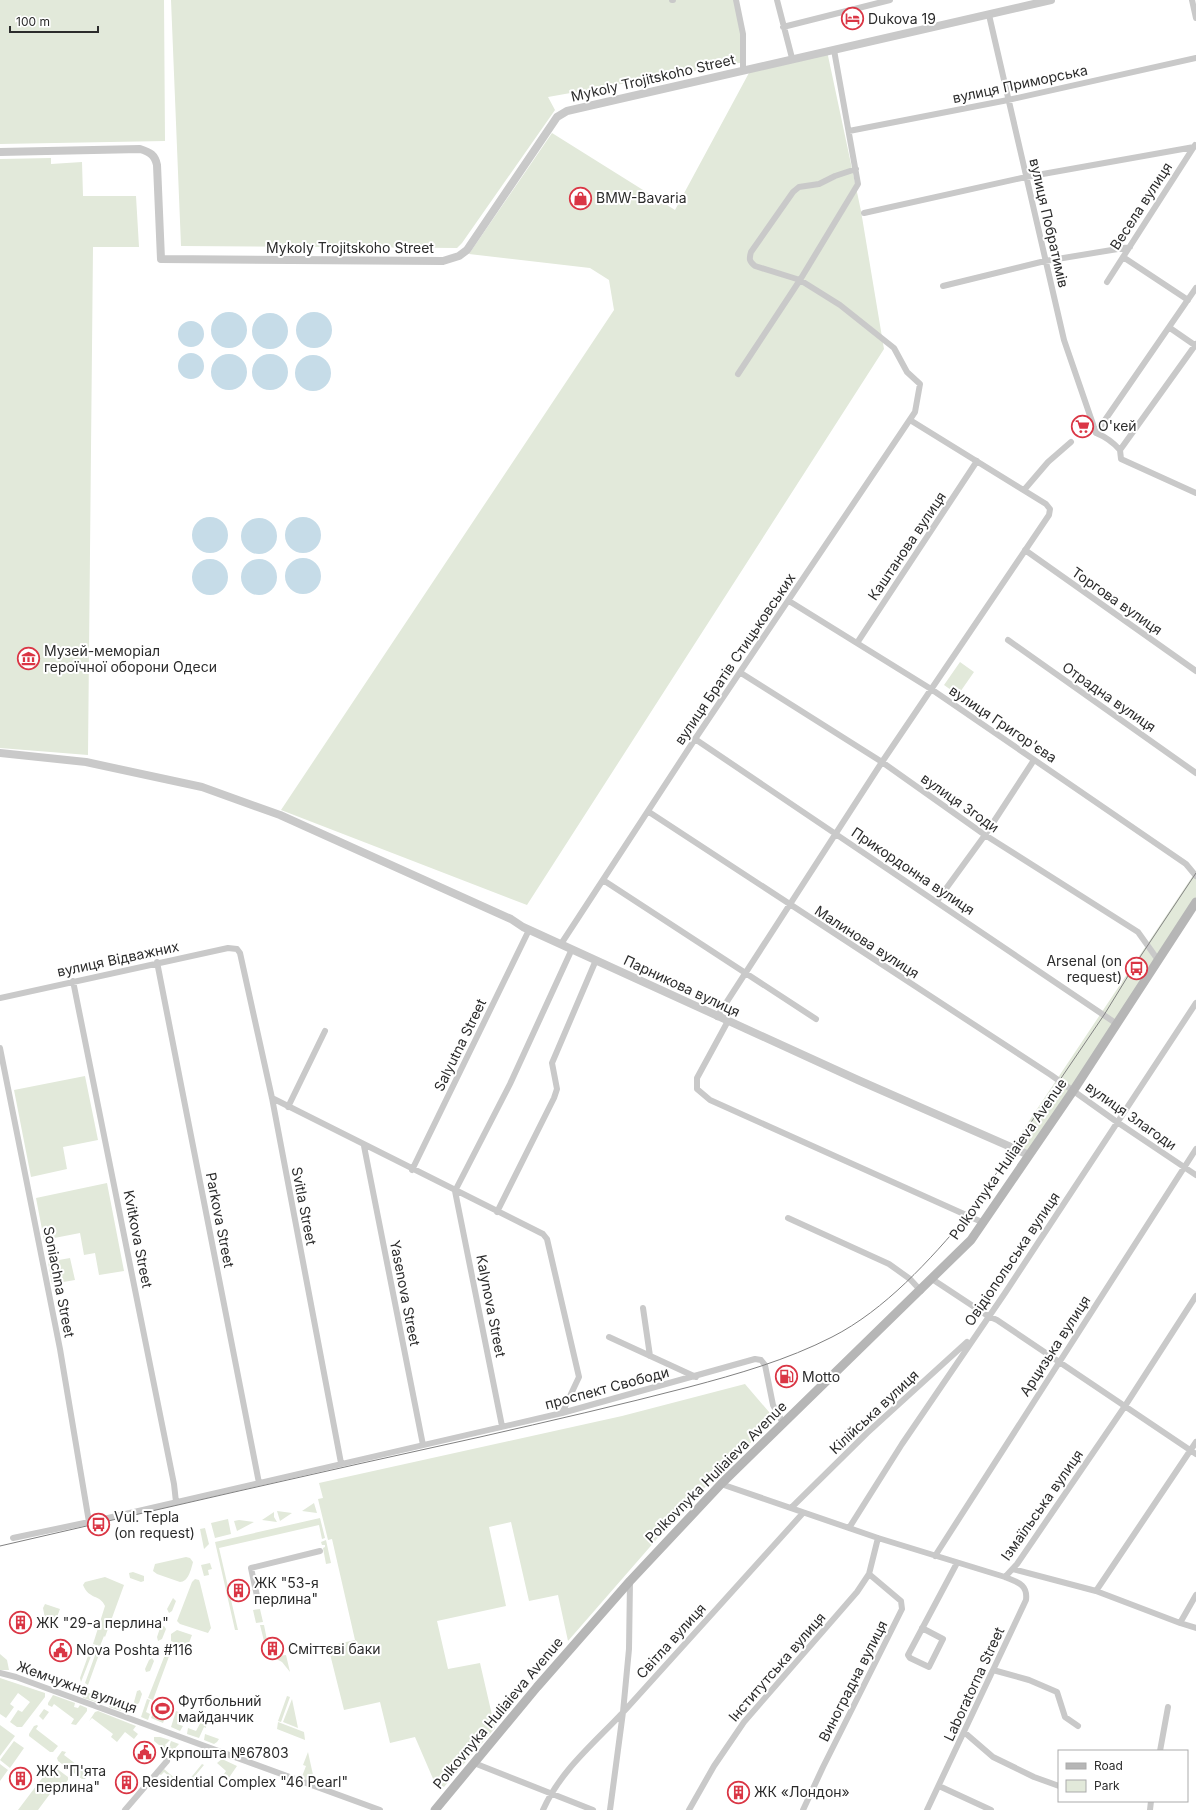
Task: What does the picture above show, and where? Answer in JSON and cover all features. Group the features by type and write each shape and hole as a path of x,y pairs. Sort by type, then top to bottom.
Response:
{"main road":[{"name":"Polkovnyka Huliaieva Avenue","path":"435,1810 630,1581 721,1484 921,1291 971,1240 984,1223 1117,1024 1196,902"}],"street":[{"path":"736,0 743,34 743,70"},
{"path":"777,0 792,58"},
{"path":"783,27 890,0"},
{"name":"Mykoly Trojitskoho Street","path":"0,152 140,149 152,153 156,159 157,165 161,259 436,262 451,259 467,250 557,117 577,107 1051,0"},
{"path":"1192,0 1196,18"},
{"name":"вулиця Побратимів","path":"989,15 1064,340 1096,433"},
{"path":"738,374 800,280 858,184 834,50"},
{"name":"вулиця Приморська","path":"849,131 1008,100 1196,58"},
{"path":"864,213 1026,177 1195,145"},
{"name":"Весела вулиця","path":"1107,282 1195,145"},
{"path":"800,280 755,266 750,262 749,258 751,252 793,192 799,187 819,184 835,176 856,169"},
{"path":"943,286 1045,261 1130,247"},
{"path":"1123,257 1188,300"},
{"name":"вулиця Братів Стицьковських","path":"561,944 649,812 695,739 741,673 915,412 920,384 907,372 894,348 840,305 800,280"},
{"path":"1120,450 1109,439 1096,433 1170,328 1196,288"},
{"path":"1170,328 1196,345 1120,450 1120,459 1196,493"},
{"path":"717,1016 930,689 1049,515 1050,509 1046,504 910,420"},
{"path":"1024,490 1048,462 1071,442"},
{"name":"Каштанова вулиця","path":"857,643 977,461"},
{"name":"Торгова вулиця","path":"1025,550 1196,672"},
{"name":"вулиця Григор'єва","path":"788,601 930,689 1186,864 1196,876"},
{"name":"Отрадна вулиця","path":"1008,640 1196,773"},
{"name":"вулиця Згоди","path":"741,673 882,762 985,835 1138,932 1158,960"},
{"name":"Прикордонна вулиця","path":"695,739 1117,1024"},
{"name":"Парникова вулиця","path":"0,753 86,762 202,787 274,812 511,919 528,930 728,1021 1029,1155"},
{"path":"937,901 985,835 1034,760"},
{"name":"Малинова вулиця","path":"649,812 1073,1090"},
{"path":"603,880 816,1019"},
{"name":"Salyutna Street","path":"412,1170 528,930"},
{"name":"вулиця Відважних","path":"0,998 157,962 228,948 237,949 240,953"},
{"path":"455,1191 510,1084 572,949"},
{"name":"Svitla Street","path":"240,953 272,1098 341,1463"},
{"path":"497,1212 554,1098 557,1089 552,1063 596,960"},
{"name":"Parkova Street","path":"157,962 259,1483"},
{"name":"Kvitkova Street","path":"73,981 176,1502"},
{"name":"Овідіопольська вулиця","path":"849,1528 902,1444 1196,1003"},
{"path":"728,1021 697,1078 697,1089 710,1100 984,1223"},
{"path":"288,1107 325,1031"},
{"name":"Soniachna Street","path":"0,1048 60,1349 89,1522"},
{"name":"вулиця Злагоди","path":"1073,1090 1117,1122 1196,1175"},
{"path":"272,1098 364,1146 537,1231 547,1239 579,1378 562,1413"},
{"name":"Yasenova Street","path":"364,1146 423,1445"},
{"name":"Арцизька вулиця","path":"935,1556 1196,1149"},
{"name":"Kalynova Street","path":"455,1191 502,1426"},
{"path":"788,1218 889,1264 910,1279 921,1291"},
{"path":"932,1279 988,1316 997,1320 1193,1452"},
{"name":"Ізмаїльська вулиця","path":"721,1484 878,1538 1004,1578 1013,1569 1125,1406 1196,1296"},
{"path":"643,1308 650,1356"},
{"name":"Кілійська вулиця","path":"791,1508 867,1433 975,1336"},
{"path":"609,1337 696,1377"},
{"name":"проспект Свободи","path":"13,1538 89,1522 562,1413 696,1377 755,1359 761,1360 765,1365 774,1405 783,1423"},
{"path":"1096,1591 1193,1452 1196,1442"},
{"name":"Світла вулиця","path":"543,1810 551,1794 566,1772 623,1712 803,1512"},
{"name":"Інститутська вулиця","path":"689,1810 714,1766 744,1722 849,1602 869,1574 878,1538"},
{"path":"262,1600 257,1596 250,1568 320,1551"},
{"path":"922,1628 943,1639 929,1667 910,1658 908,1655 922,1628 957,1563"},
{"path":"1013,1569 1096,1591 1196,1628"},
{"name":"Виноградна вулиця","path":"803,1810 902,1609 901,1601 869,1574"},
{"name":"Laboratorna Street","path":"927,1810 1026,1600 1026,1591 1021,1584 1004,1578"},
{"path":"610,1810 623,1712 629,1649 630,1581"},
{"path":"1180,1623 1196,1595"},
{"path":"993,1670 1029,1680 1057,1692 1065,1718 1078,1726"},
{"name":"Жемчужна вулиця","path":"0,1673 8,1674 258,1767 380,1810"},
{"path":"1160,1750 1168,1707"},
{"path":"964,1732 993,1757 1034,1777 1058,1786"},
{"path":"125,1810 167,1760"},
{"path":"474,1763 592,1810"},
{"path":"939,1786 991,1810"}],"green space":[{"path":"0,0 164,0 165,141 0,144"},
{"path":"171,0 738,0 745,62 548,97 555,110 457,248 181,246"},
{"path":"827,51 861,211 884,349 527,905 281,810 614,310 609,280 590,268 469,254 552,133 675,210 750,71"},
{"path":"51,158 51,164 82,162 83,196 136,196 139,247 93,247 88,755 0,748 0,159"},
{"path":"960,662 974,672 958,695 944,685"},
{"path":"1196,871 1196,897 1029,1151 1013,1145"},
{"path":"85,1076 98,1140 63,1147 67,1169 31,1177 14,1090"},
{"path":"107,1183 124,1271 99,1275 95,1253 84,1255 80,1233 44,1240 36,1198"},
{"path":"70,1258 75,1280 52,1284 48,1262"},
{"path":"745,1384 775,1419 683,1509 568,1641 558,1595 529,1601 511,1522 489,1527 506,1606 437,1621 448,1669 480,1663 495,1728 444,1787 434,1781 415,1737 390,1743 380,1702 344,1710 328,1646 355,1640 332,1539 328,1540 318,1499 323,1498 319,1483 622,1416"},
{"path":"314,1503 317,1513 302,1511"},
{"path":"277,1511 292,1513 280,1521"},
{"path":"274,1512 274,1517 277,1522 262,1520"},
{"path":"320,1518 325,1538 322,1539 319,1525 219,1548 238,1630 235,1630 215,1542"},
{"path":"228,1519 231,1534 215,1538 211,1523"},
{"path":"239,1520 254,1522 237,1531 234,1521"},
{"path":"205,1528 209,1544 204,1549 200,1529"},
{"path":"326,1540 331,1563 326,1564 323,1548 325,1545 322,1545 321,1542"},
{"path":"186,1557 190,1558 193,1562 189,1575 183,1581 180,1582 157,1574 153,1571 155,1564"},
{"path":"210,1563 212,1569 208,1570 209,1575 204,1576 201,1565"},
{"path":"133,1572 144,1576 144,1581 141,1582 130,1578 129,1573"},
{"path":"105,1577 124,1585 105,1637 104,1636 100,1646 93,1644 105,1606 103,1602 88,1593 83,1585 85,1582"},
{"path":"195,1579 199,1580 200,1583 211,1628 208,1633 180,1624 177,1621 192,1582"},
{"path":"173,1598 176,1601 172,1611 169,1613 167,1609"},
{"path":"45,1604 60,1609 52,1630 47,1629 43,1608"},
{"path":"260,1609 263,1622 256,1623 253,1610"},
{"path":"260,1625 264,1625 267,1640 264,1641"},
{"path":"164,1626 166,1629 162,1639 158,1641 157,1637 160,1628"},
{"path":"177,1630 192,1635 187,1648 171,1641 171,1634"},
{"path":"92,1645 95,1646 81,1682 80,1678"},
{"path":"98,1647 101,1649 88,1685 85,1683"},
{"path":"168,1647 174,1649 175,1652 171,1651 153,1700 148,1698"},
{"path":"268,1647 269,1653 277,1651 279,1656 286,1655 290,1672 282,1662 265,1653 265,1650"},
{"path":"0,1654 7,1660 9,1670 0,1670"},
{"path":"152,1658 154,1661 150,1671 146,1672 145,1669 149,1660"},
{"path":"0,1678 45,1693 45,1697 22,1727 17,1727 10,1722 18,1710 22,1712 30,1702 18,1693 10,1704 14,1707 6,1718 0,1714"},
{"path":"140,1690 142,1694 139,1703 136,1705 134,1702 137,1691"},
{"path":"83,1692 103,1698 99,1703 83,1698"},
{"path":"53,1695 75,1703 74,1707 78,1708 80,1705 87,1708 87,1711 76,1725 71,1724 74,1719 54,1704 52,1707 48,1705"},
{"path":"287,1696 290,1697 281,1722 278,1721"},
{"name":"Футбольний майданчик","path":"159,1698 171,1702 163,1723 151,1718"},
{"path":"147,1699 150,1700 146,1712 150,1714 148,1720 141,1717"},
{"path":"292,1699 298,1728 283,1722"},
{"path":"110,1700 123,1705 121,1711 109,1707"},
{"path":"44,1709 49,1712 43,1720 39,1716"},
{"path":"98,1711 136,1726 133,1730 138,1734 134,1739 125,1732 117,1742 111,1737 113,1734 92,1718 89,1721 95,1712"},
{"path":"176,1711 181,1713 177,1724 183,1726 180,1731 171,1727"},
{"path":"203,1718 209,1720 208,1723 206,1722 206,1728 204,1727 199,1738 187,1734 188,1728 196,1731"},
{"path":"278,1722 304,1732 305,1740 277,1729"},
{"path":"0,1725 15,1736 0,1756"},
{"path":"34,1726 38,1726 36,1729 58,1746 53,1752 50,1752 29,1736"},
{"path":"205,1734 219,1739 214,1744 204,1740"},
{"path":"154,1737 170,1740 165,1745 169,1747 171,1741 179,1744 170,1754 154,1741"},
{"path":"14,1741 24,1748 10,1768 0,1760"},
{"path":"62,1751 66,1752 64,1755 89,1774 85,1779 82,1779 58,1761 57,1758"},
{"path":"308,1752 315,1784 301,1779 306,1766 303,1765"},
{"path":"222,1759 237,1766 226,1782 224,1780 227,1776 224,1774 226,1771 217,1763"},
{"path":"0,1764 8,1770 0,1781"},
{"path":"202,1764 204,1765 184,1789 164,1772 161,1775 159,1774 164,1769 184,1786"},
{"path":"52,1765 68,1777 68,1780 63,1786 58,1783 38,1810 18,1810"}],"water":[{"path":"229,312 239,315 244,320 247,330 244,340 239,345 229,348 219,345 214,340 211,330 214,320 219,315"},
{"path":"314,312 324,315 329,320 332,330 329,340 324,345 314,348 304,345 299,340 296,330 299,320 304,315"},
{"path":"270,313 280,316 285,321 288,331 285,341 280,346 270,349 260,346 255,341 252,331 255,321 260,316"},
{"path":"191,321 200,325 204,334 200,343 191,347 182,343 178,334 182,325"},
{"path":"191,353 200,357 204,366 200,375 191,379 182,375 178,366 182,357"},
{"path":"229,354 239,357 244,362 247,372 244,382 239,387 229,390 219,387 214,382 211,372 214,362 219,357"},
{"path":"270,354 280,357 285,362 288,372 285,382 280,387 270,390 260,387 255,382 252,372 255,362 260,357"},
{"path":"313,355 323,358 328,363 331,373 328,383 323,388 313,391 303,388 298,383 295,373 298,363 303,358"},
{"path":"210,517 220,520 225,525 228,535 225,545 220,550 210,553 200,550 195,545 192,535 195,525 200,520"},
{"path":"303,517 313,520 318,525 321,535 318,545 313,550 303,553 293,550 288,545 285,535 288,525 293,520"},
{"path":"259,518 269,521 274,526 277,536 274,546 269,551 259,554 249,551 244,546 241,536 244,526 249,521"},
{"path":"303,558 313,561 318,566 321,576 318,586 313,591 303,594 293,591 288,586 285,576 288,566 293,561"},
{"path":"210,559 220,562 225,567 228,577 225,587 220,592 210,595 200,592 195,587 192,577 195,567 200,562"},
{"path":"259,559 269,562 274,567 277,577 274,587 269,592 259,595 249,592 244,587 241,577 244,567 249,562"}],"tram line":[{"path":"0,1546 663,1394 726,1377 780,1360 832,1337 852,1326 906,1283 968,1215 1104,1015 1136,963 1196,873"}],"place":[{"name":"Dukova 19","path":"853,19"},
{"name":"BMW-Bavaria","path":"581,198"},
{"name":"О'кей","path":"1083,426"},
{"name":"Музей-меморіал героїчної оборони Одеси","path":"29,659"},
{"name":"Arsenal (on request)","path":"1137,969"},
{"name":"Motto","path":"787,1377"},
{"name":"Vul. Tepla (on request)","path":"98,1525"},
{"name":"ЖК \"53-я перлина\"","path":"238,1591"},
{"name":"ЖК \"29-а перлина\"","path":"20,1623"},
{"name":"Сміттєві баки","path":"273,1649"},
{"name":"Nova Poshta #116","path":"60,1650"},
{"name":"Футбольний майданчик","path":"162,1709"},
{"name":"Укрпошта №67803","path":"144,1753"},
{"name":"ЖК \"П'ята перлина\"","path":"21,1779"},
{"name":"Residential Complex \"46 Pearl\"","path":"127,1782"},
{"name":"ЖК «Лондон»","path":"739,1792"}]}
